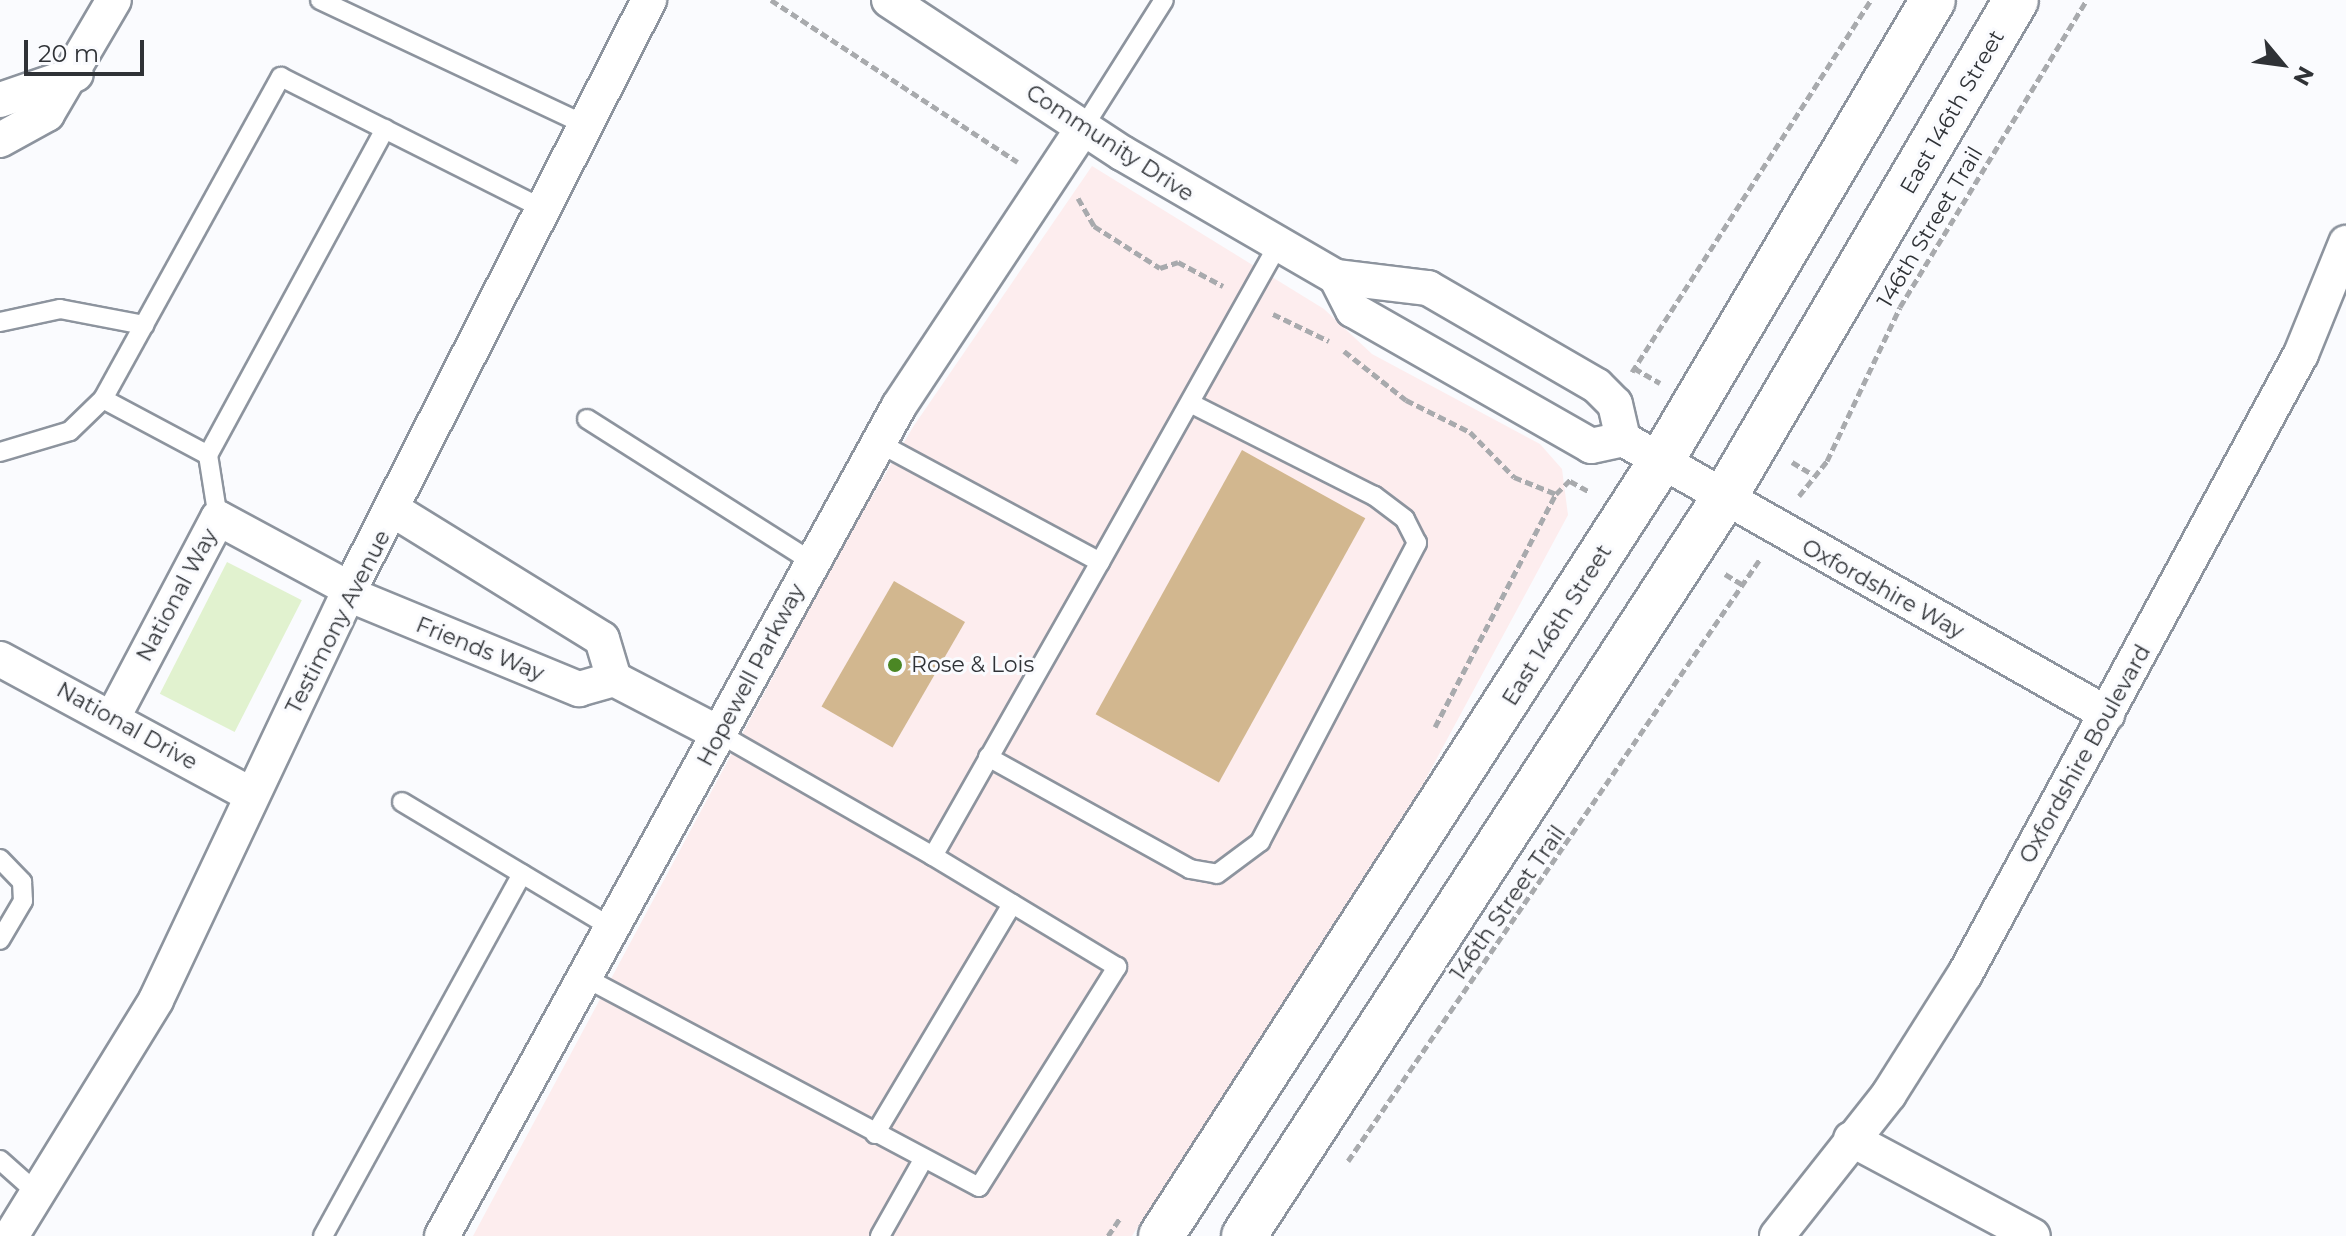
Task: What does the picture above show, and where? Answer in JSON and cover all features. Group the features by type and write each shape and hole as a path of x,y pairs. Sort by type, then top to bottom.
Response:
{"main road":[{"name":"East 146th Street","path":"1161,1236 1661,461 1933,0"},
{"name":"East 146th Street","path":"1244,1236 1724,498 2016,0"}],"street":[{"path":"0,140 47,114 76,74 114,0"},
{"name":"Testimony Avenue","path":"11,1236 156,1000 349,592 395,511 541,208 649,0"},
{"name":"Community Drive","path":"889,0 1083,128 1336,277 1428,288 1597,386 1615,404 1623,439"},
{"path":"0,100 76,74"},
{"name":"Hopewell Parkway","path":"442,1236 879,443 1083,128"},
{"name":"Oxfordshire Boulevard","path":"1777,1236 1922,1047 2107,714 2301,354 2346,243"},
{"path":"1336,277 1353,310 1591,446 1623,439 1661,461"},
{"name":"Oxfordshire Way","path":"1661,461 2107,714"},
{"path":"395,511 602,639 614,679 720,734"},
{"name":"National Way","path":"112,719 218,518 349,592"},
{"name":"Friends Way","path":"349,592 579,689 614,679"},
{"name":"National Drive","path":"0,659 252,795"},
{"path":"1851,1139 2033,1236"}],"lane":[{"path":"320,0 584,124"},
{"path":"1083,128 1164,0"},
{"path":"0,452 70,431 103,399 281,77 541,208"},
{"path":"218,518 208,455 385,129"},
{"path":"933,856 1278,245"},
{"path":"0,322 60,309 144,325"},
{"path":"103,399 208,455"},
{"path":"988,757 1190,869 1217,874 1256,849 1417,543 1405,519 1374,496 1190,403"},
{"path":"587,419 812,562"},
{"path":"879,443 1100,562"},
{"path":"584,977 923,1160 979,1187 1117,967 933,856 720,734"},
{"path":"402,802 611,927"},
{"path":"0,859 22,882 23,901 0,940"},
{"path":"323,1236 522,874"},
{"path":"875,1134 1012,904"},
{"path":"0,1160 37,1193"},
{"path":"880,1236 923,1160"}],"path":[{"path":"771,0 1085,203 1094,226 1160,268 1178,262 1340,348 1406,400 1470,432 1514,477 1556,494"},
{"path":"1634,367 1871,0"},
{"name":"146th Street Trail","path":"1812,474 1827,461 1908,293 2087,0"},
{"path":"1431,735 1543,531 1556,494 1570,481"},
{"name":"146th Street Trail","path":"1341,1170 1743,585"},
{"path":"1108,1236 1126,1209"}],"shaded area":[{"path":"1092,166 1324,309 1372,354 1540,444 1562,469 1568,515 1423,784 1132,1236 473,1236 842,548 913,427"}],"green space":[{"path":"227,562 302,600 235,732 160,694"}],"building":[{"path":"1242,450 1365,518 1219,782 1096,714"},
{"name":"Rose & Lois","path":"894,581 965,622 893,748 822,707"}],"place":[{"name":"Rose & Lois","path":"895,665"}]}
